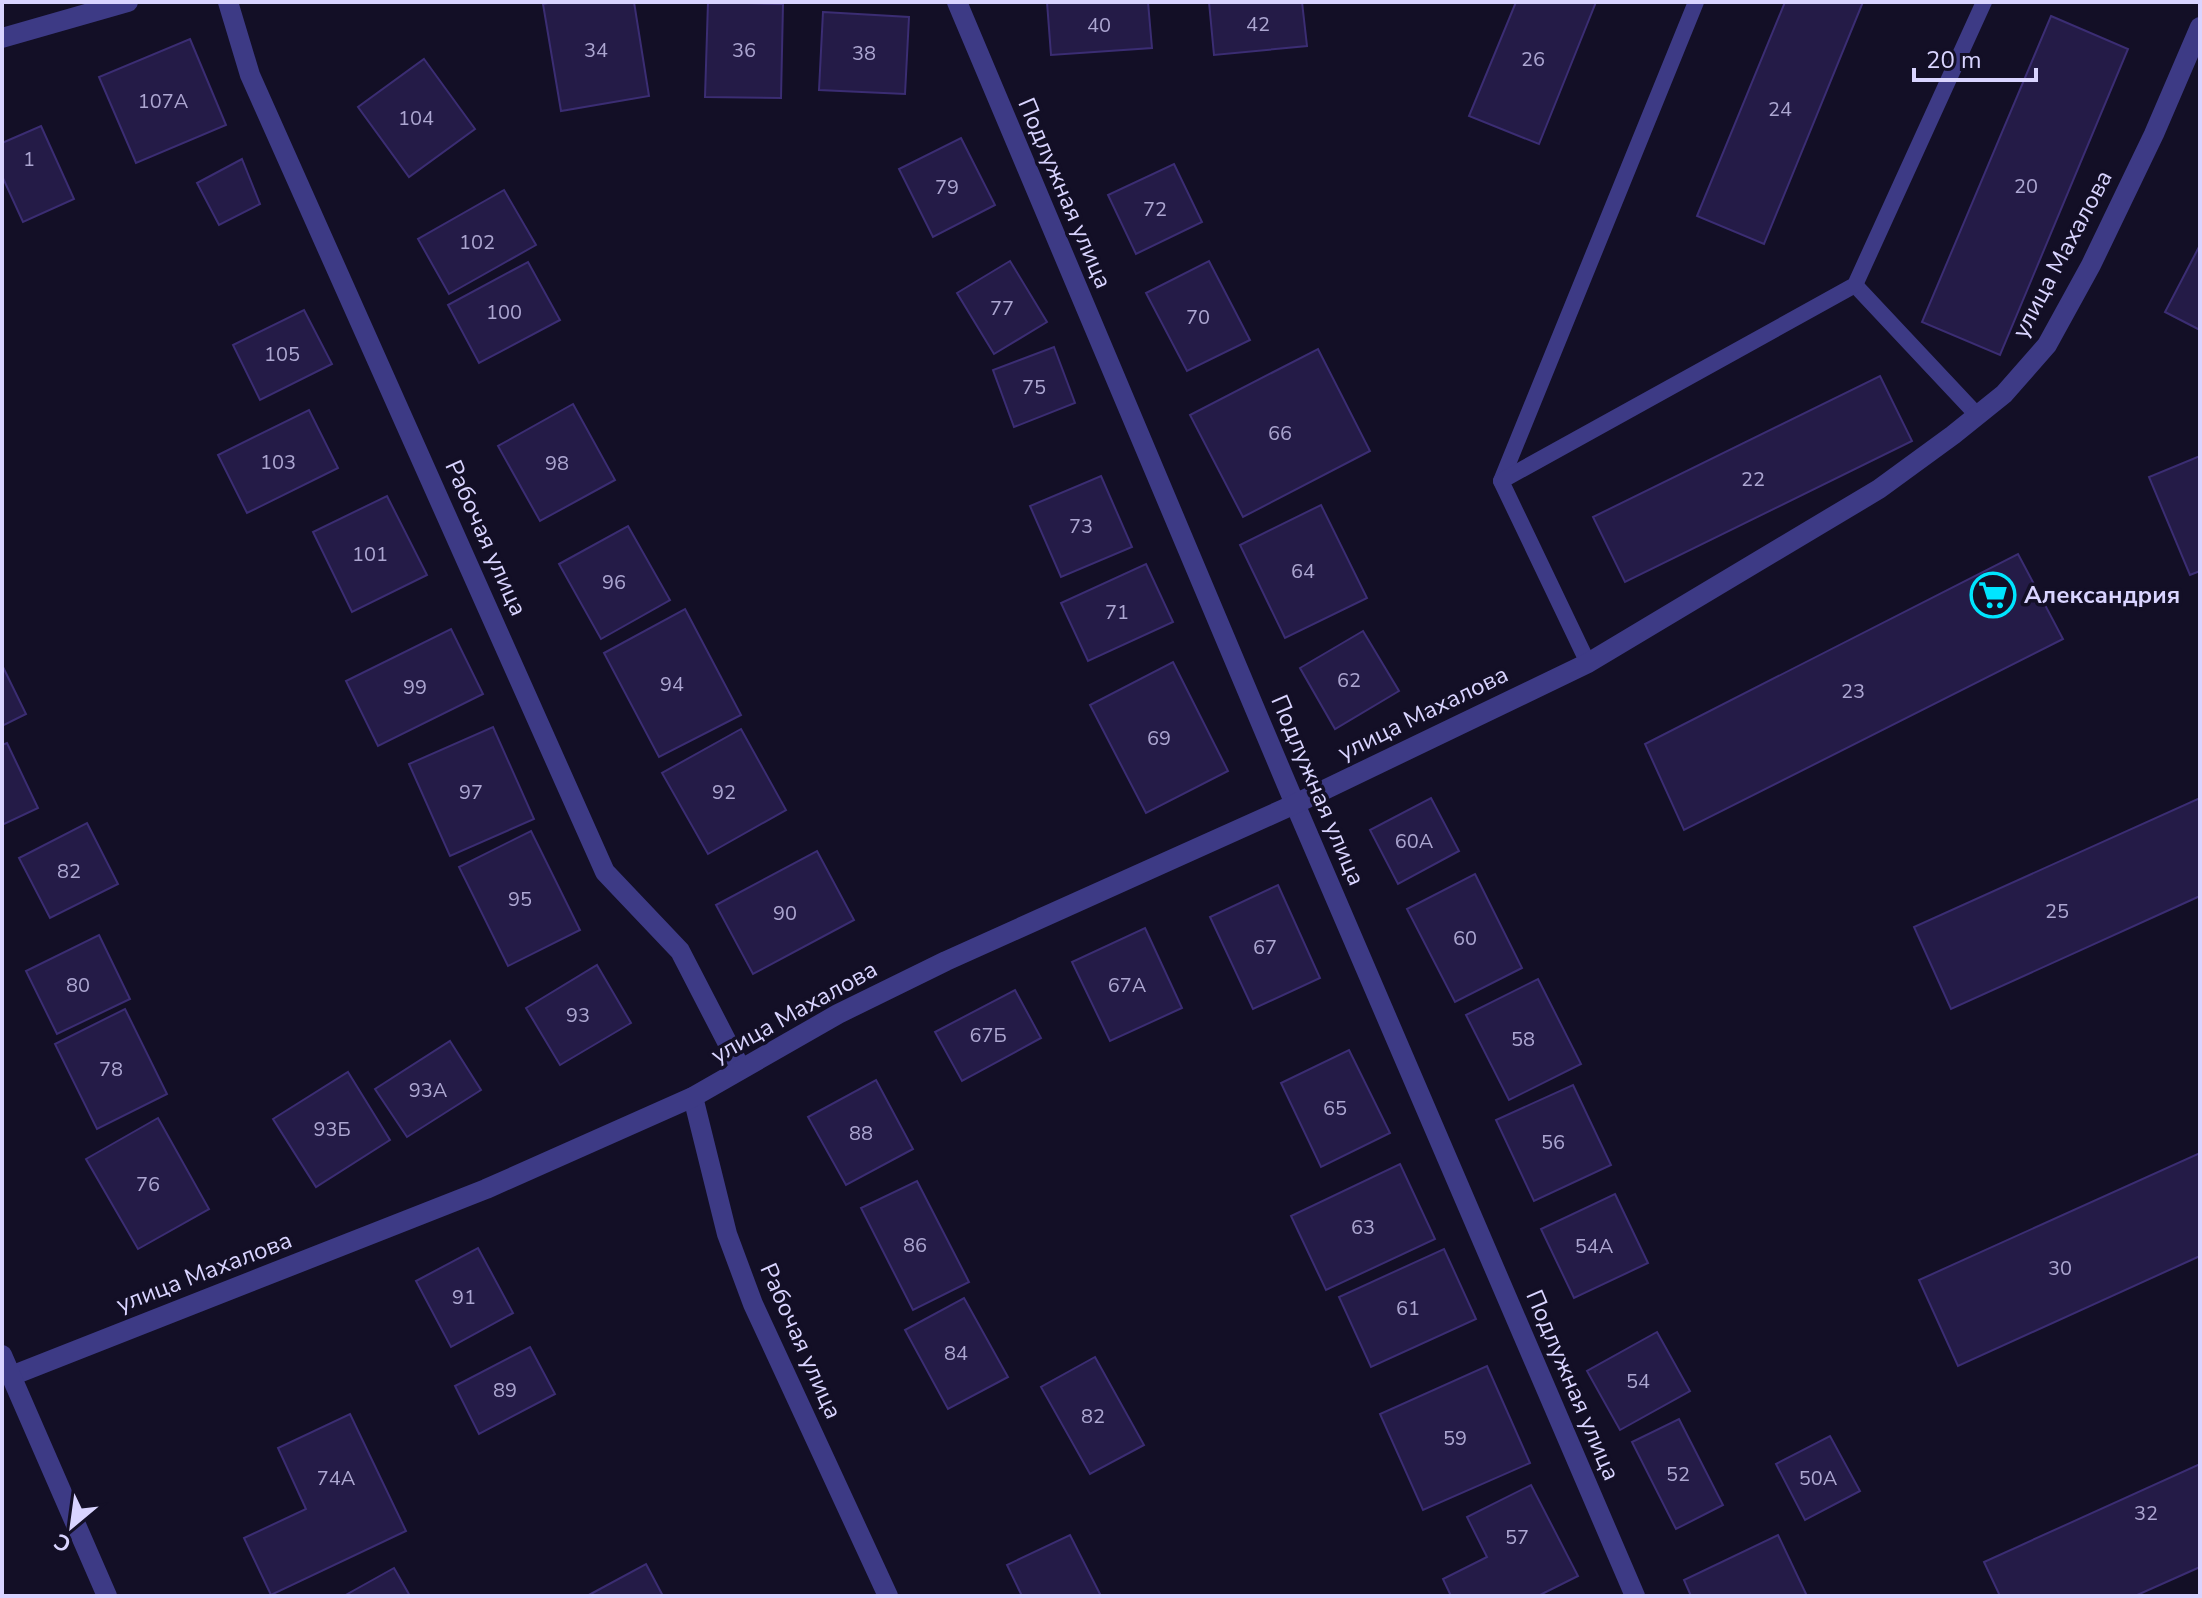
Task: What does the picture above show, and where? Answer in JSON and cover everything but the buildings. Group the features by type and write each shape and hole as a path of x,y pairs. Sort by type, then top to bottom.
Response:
{"street":[{"path":"2,38 128,2"},
{"name":"Рабочая улица","path":"228,2 250,75 605,872 680,951 741,1069"},
{"name":"Подлужная улица","path":"957,2 1295,804 1635,1596"},
{"name":"улица Махалова","path":"7,1377 486,1189 693,1097 838,1014 946,961 1295,804 1588,663 1879,489 2004,394 2047,345 2091,265 2200,27"},
{"name":"Рабочая улица","path":"693,1097 727,1234 753,1304 888,1596"},
{"path":"2,1355 7,1377 107,1596"}],"lane":[{"path":"1588,663 1501,481 1696,2"},
{"path":"1501,481 1855,285 1984,2"},
{"path":"1855,285 1978,416"}],"place":[{"name":"Александрия","path":"1993,595"}]}
